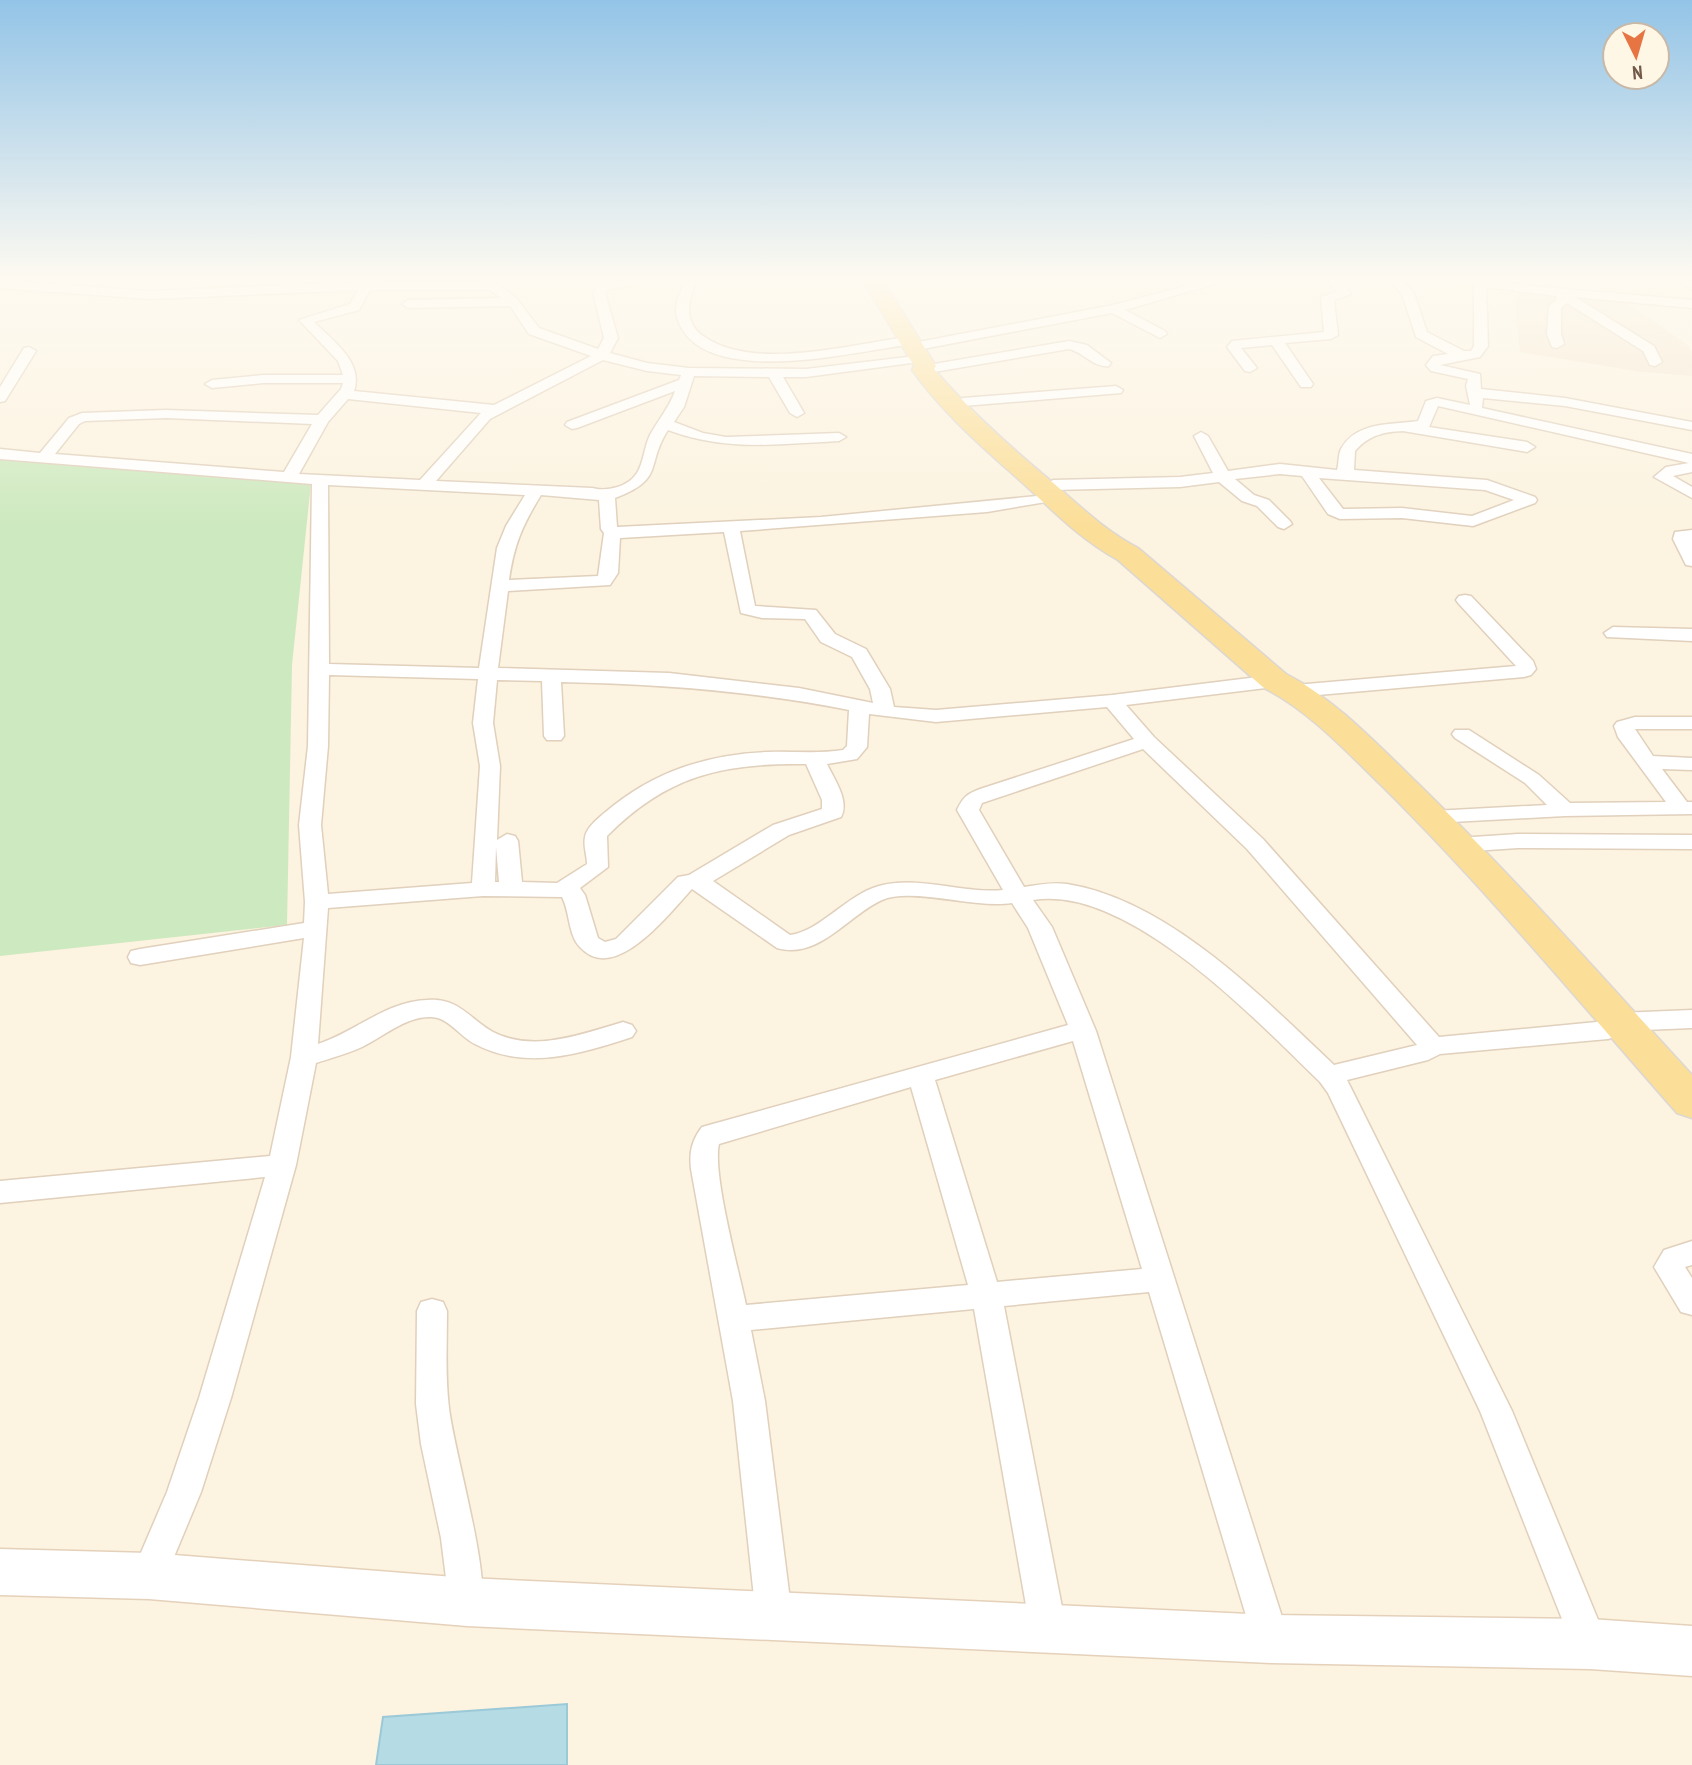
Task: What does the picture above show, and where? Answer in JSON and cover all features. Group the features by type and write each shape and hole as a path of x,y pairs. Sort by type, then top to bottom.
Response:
{"main road":[{"path":"921,361 923,370 971,424 1052,491"},
{"path":"925,361 1102,540 1128,554 1366,752 1433,817 1614,1026 1692,1126"},
{"path":"1285,686 1282,693 1384,785 1614,1026 1692,1102"}],"street":[{"path":"0,398 23,361"},
{"path":"289,478 322,420 345,394 351,379 345,361"},
{"path":"425,484 485,416 590,361"},
{"path":"624,361 687,378 819,372 886,361"},
{"path":"1246,361 1250,368"},
{"path":"1291,361 1306,384"},
{"path":"1437,361 1434,366 1475,386 1692,426"},
{"path":"1477,361 1475,386 1479,410"},
{"path":"774,373 797,413"},
{"path":"0,454 289,478 606,496 638,483 644,475 657,436 677,407 687,378"},
{"path":"572,425 687,378"},
{"path":"212,383 263,379 351,379"},
{"path":"963,402 1116,390"},
{"path":"345,394 497,410"},
{"path":"1343,474 1346,471 1348,450 1352,444 1377,428 1426,423 1432,403 1479,410 1692,459"},
{"path":"45,457 74,421 82,417 166,414 322,420"},
{"path":"666,424 700,437 726,441 839,437"},
{"path":"1405,427 1527,447"},
{"path":"1201,436 1224,478 1248,498 1262,503 1284,524"},
{"path":"1687,488 1662,477 1671,470 1692,467"},
{"path":"612,532 731,528 966,509 1052,491 1224,478 1280,469 1487,485 1529,500 1473,521 1402,513 1340,514 1334,511 1308,473"},
{"path":"149,1576 184,1492 215,1398 282,1165 304,1057 317,902 310,825 320,669 320,480"},
{"path":"483,889 490,766 484,723 488,673 506,548 514,526 536,490"},
{"path":"500,586 604,580 610,572 612,532 609,529 606,496"},
{"path":"731,528 747,609 762,613 810,614 828,638 854,649 862,657 880,689 885,711"},
{"path":"1692,535 1681,536 1692,561"},
{"path":"320,669 711,682 799,694 885,711 936,716 1285,686 1524,671 1526,665 1465,600"},
{"path":"1613,633 1692,635"},
{"path":"551,676 554,736"},
{"path":"1112,701 1147,741 1255,844 1433,1046"},
{"path":"563,889 597,867 594,842 596,834 657,784 695,767 743,760 841,757 853,752 858,740 859,706"},
{"path":"1687,808 1646,762 1628,737 1624,726 1635,723 1692,723"},
{"path":"1462,734 1532,779 1565,810"},
{"path":"1147,741 987,793 969,803 970,819 1047,942 1083,1031 1271,1639"},
{"path":"317,902 483,889 563,889 574,895 589,944 598,950 608,950 624,944 686,882 696,881 781,830 821,819 833,812 833,800 813,757"},
{"path":"1646,762 1692,764"},
{"path":"1433,817 1565,810 1687,808"},
{"path":"507,841 511,889"},
{"path":"1458,845 1518,841 1692,842"},
{"path":"696,881 782,942 791,943 812,935 881,892 907,890 981,898 1021,897 1044,891 1070,891 1141,919 1226,980 1329,1075 1350,1108 1496,1410 1590,1644"},
{"path":"140,957 316,929"},
{"path":"304,1057 344,1044 420,1008 450,1010 485,1039 531,1050 581,1044 623,1031"},
{"path":"1329,1075 1428,1051 1433,1046 1692,1018"},
{"path":"774,1616 757,1462 735,1319 707,1181 704,1147 707,1139 712,1134 762,1118 1083,1031"},
{"path":"920,1074 987,1297 1048,1629"},
{"path":"0,1192 282,1165"},
{"path":"1692,1253 1674,1258 1669,1267 1692,1303"},
{"path":"735,1319 1159,1279"},
{"path":"432,1311 434,1418 467,1602"},
{"path":"0,1572 149,1576 467,1602 1271,1639 1590,1644 1692,1651"}],"shaded area":[{"path":"1577,361 1692,361 1692,376 1642,372"}],"green space":[{"path":"0,452 311,483 292,665 287,925 0,956"}],"water":[{"path":"567,1704 567,1765 376,1765 383,1717"}]}
